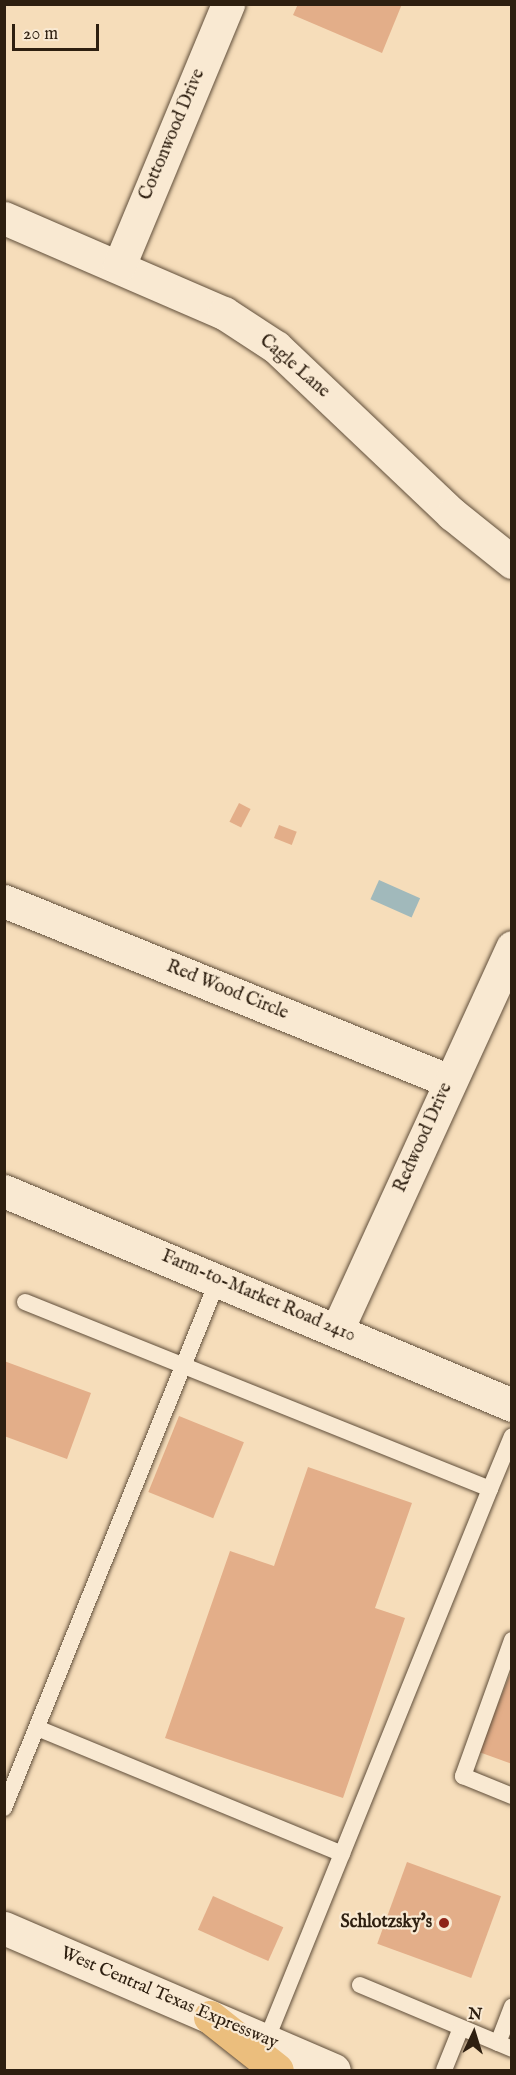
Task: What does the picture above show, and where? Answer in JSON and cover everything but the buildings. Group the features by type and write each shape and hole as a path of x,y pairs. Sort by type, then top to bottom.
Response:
{"highway":[{"path":"210,2017 272,2056"}],"street":[{"name":"Cottonwood Drive","path":"119,266 228,4"},
{"name":"Cagle Lane","path":"4,218 224,313 276,347 452,514 512,562"},
{"name":"Red Wood Circle","path":"4,901 450,1081"},
{"name":"Redwood Drive","path":"337,1330 512,947"},
{"name":"Farm-to-Market Road 2410","path":"4,1191 512,1405"},
{"name":"West Central Texas Expressway","path":"4,1928 210,2017"},
{"name":"West Central Texas Expressway","path":"272,2056 334,2070"}],"lane":[{"path":"4,1808 9,1784 37,1728 218,1280"},
{"path":"25,1302 490,1489"},
{"path":"272,2056 342,1854 512,1436"},
{"path":"512,1640 463,1776 512,1796"},
{"path":"37,1728 342,1854"},
{"path":"360,1985 505,2046 512,2007"},
{"path":"444,2070 461,2028"}],"water":[{"path":"379,880 420,898 412,917 370,899"}],"place":[{"name":"Schlotzsky's","path":"444,1923"}]}
